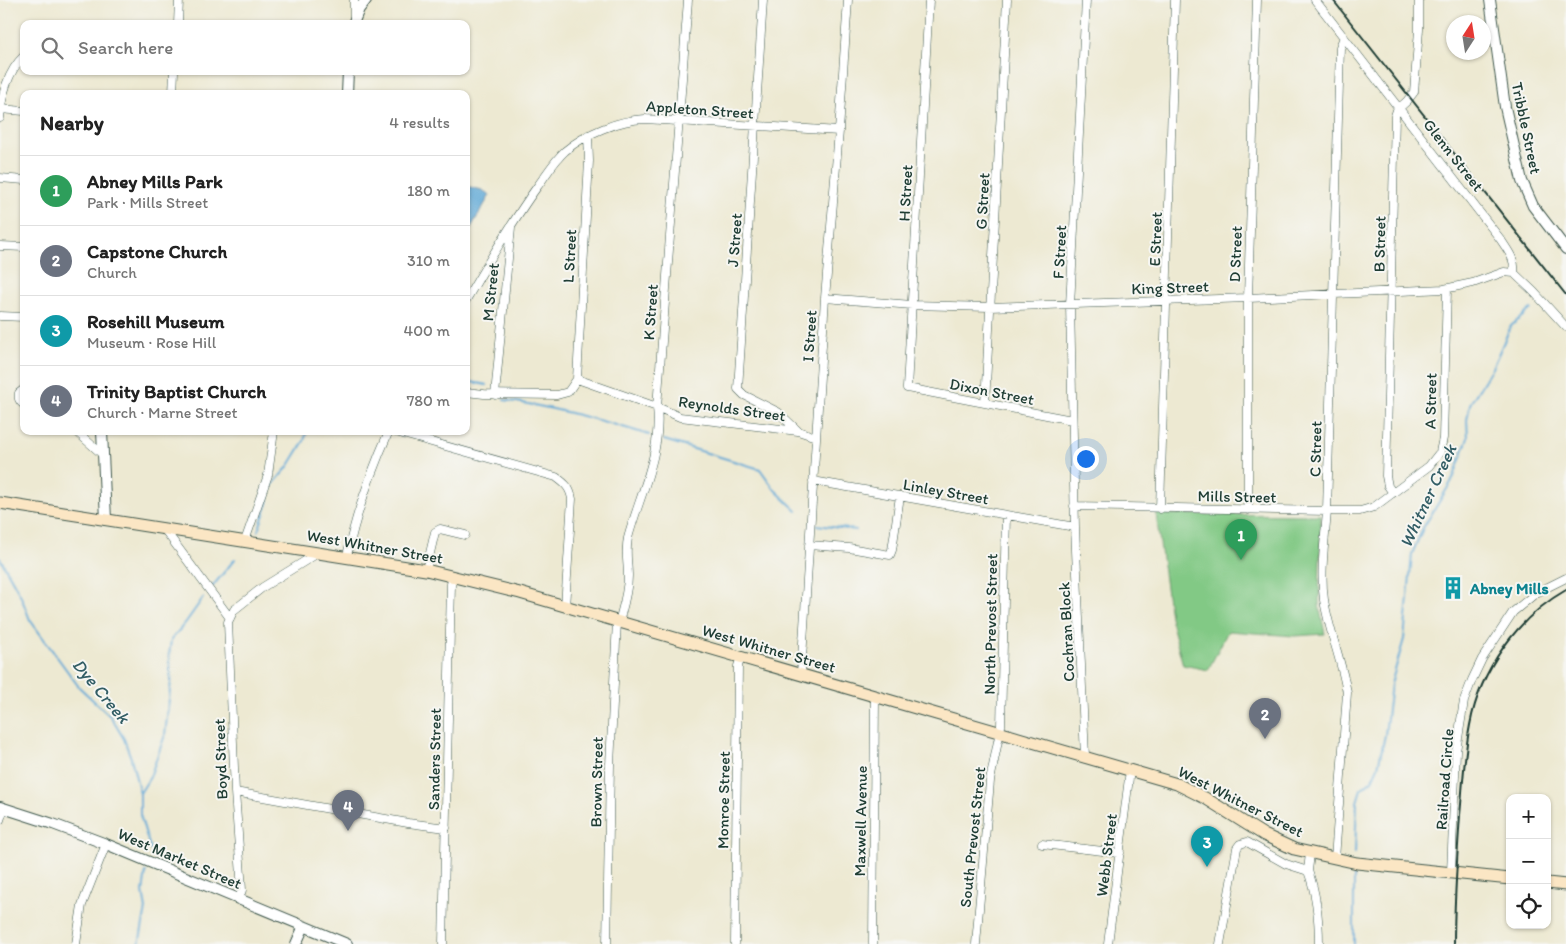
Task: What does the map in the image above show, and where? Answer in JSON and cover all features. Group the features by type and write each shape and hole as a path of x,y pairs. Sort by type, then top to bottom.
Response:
{"main road":[{"name":"West Whitner Street","path":"0,503 165,530 347,556 453,576 520,593 801,674 875,698 1177,784 1205,798 1264,835 1294,849 1357,863 1506,879"},
{"path":"1551,883 1566,885"}],"street":[{"path":"178,20 179,0"},
{"path":"353,20 354,0"},
{"path":"355,20 359,9 366,0"},
{"name":"K Street","path":"618,622 626,591 628,539 646,485 658,438 659,422 657,407 688,0"},
{"name":"J Street","path":"763,0 738,389 744,396 778,412 798,431 816,437"},
{"name":"I Street","path":"801,674 825,298 840,131 848,0"},
{"name":"H Street","path":"907,388 929,0"},
{"name":"G Street","path":"985,403 1007,0"},
{"name":"F Street","path":"1074,506 1070,305 1086,0"},
{"name":"E Street","path":"1160,509 1175,0"},
{"name":"D Street","path":"1248,510 1248,298 1256,0"},
{"name":"Glenn Street","path":"1315,0 1501,240 1516,266 1514,273"},
{"name":"B Street","path":"1393,493 1388,486 1386,476 1395,116 1399,108 1414,92 1419,30 1419,0"},
{"name":"Tribble Street","path":"1490,0 1505,107 1522,181 1532,206 1566,249"},
{"name":"C Street","path":"1335,859 1347,693 1345,678 1324,599 1323,565 1327,511 1340,47 1344,37"},
{"path":"0,118 0,109 12,70 20,61"},
{"path":"173,90 174,75"},
{"path":"347,90 348,75"},
{"path":"0,109 20,110"},
{"name":"Appleton Street","path":"470,293 512,222 565,152 588,135 624,121 635,119 840,131"},
{"name":"L Street","path":"577,379 589,160 588,135"},
{"path":"0,178 20,180"},
{"name":"M Street","path":"495,395 512,222"},
{"path":"0,246 20,248"},
{"name":"King Street","path":"825,298 912,305 990,307 1070,305 1447,289 1473,283 1504,272 1514,273"},
{"path":"1514,273 1566,327"},
{"name":"A Street","path":"1393,493 1430,466 1436,459 1442,444 1447,289"},
{"path":"0,316 20,316"},
{"path":"470,392 495,395 557,395 568,392 577,379"},
{"name":"Reynolds Street","path":"577,379 680,417 798,431"},
{"name":"Dixon Street","path":"907,388 1072,420"},
{"path":"80,435 103,455"},
{"path":"102,435 106,520"},
{"path":"245,541 268,475 273,435"},
{"path":"347,556 353,528 374,465 388,435"},
{"path":"404,435 556,477 566,484 571,490 572,499 565,607"},
{"name":"Linley Street","path":"813,481 1074,528"},
{"name":"Mills Street","path":"1074,506 1160,509 1368,510 1393,493"},
{"path":"809,545 849,548 890,555 900,496"},
{"name":"Cochran Block","path":"1074,506 1085,757"},
{"name":"North Prevost Street","path":"1000,733 1003,680 1006,516"},
{"path":"426,570 435,532 440,529 465,535"},
{"path":"165,530 230,618 234,610 263,587 320,552"},
{"name":"Sanders Street","path":"443,944 451,584 453,576"},
{"name":"Railroad Circle","path":"1451,873 1456,751 1464,701 1472,680 1482,659 1513,612 1536,593 1566,578"},
{"name":"Boyd Street","path":"230,618 228,622 235,792 242,890 239,899"},
{"name":"Brown Street","path":"607,944 610,765 618,622"},
{"name":"Monroe Street","path":"735,944 738,666 741,657"},
{"name":"Maxwell Avenue","path":"873,944 875,698"},
{"name":"South Prevost Street","path":"976,944 990,781 1000,733"},
{"name":"Webb Street","path":"1108,944 1130,770"},
{"path":"235,792 446,828"},
{"path":"0,820 2,807"},
{"name":"West Market Street","path":"2,807 106,844 347,944"},
{"path":"1220,944 1237,848 1240,844 1247,842 1286,864 1308,872"},
{"path":"76,944 82,904 106,844"},
{"path":"1042,844 1120,853"},
{"path":"1310,853 1308,872 1314,888 1319,924 1319,944"},
{"path":"296,944 304,926"}],"green space":[{"path":"1156,514 1321,515 1319,605 1325,634 1294,636 1228,631 1208,670 1183,665 1170,617"}],"water":[{"path":"470,187 482,190 490,195 470,229"}],"waterway":[{"name":"Whitner Creek","path":"1355,853 1357,802 1361,789 1372,780 1378,767 1385,735 1391,684 1404,639 1412,554 1423,528 1453,479 1468,438 1467,420 1470,404 1492,368 1511,326 1531,309"},
{"path":"470,382 487,385"},
{"path":"504,400 577,414 649,435"},
{"path":"258,531 268,503 269,489 288,467 306,435"},
{"path":"664,440 760,469 775,490 797,511"},
{"path":"817,525 856,530"},
{"name":"Dye Creek","path":"0,558 20,594 30,620 79,687 111,717 124,739 140,794 140,815 151,851"},
{"path":"212,587 235,559"},
{"path":"140,793 150,777 165,735 171,681 169,656 171,640 203,598"},
{"name":"Dye Creek","path":"139,944 146,909 143,892 146,872"},
{"name":"Whitner Creek","path":"1354,876 1354,944"}],"railway":[{"path":"1333,0 1566,295"},
{"path":"1454,944 1460,815 1468,736 1475,705 1482,685 1503,647 1532,615 1566,590"}],"place":[{"name":"Abney Mills Park","path":"1241,560"},
{"name":"Abney Mills","path":"1453,588"},
{"name":"Capstone Church","path":"1265,739"},
{"name":"Trinity Baptist Church","path":"348,831"},
{"name":"Rosehill Museum","path":"1207,867"}]}
